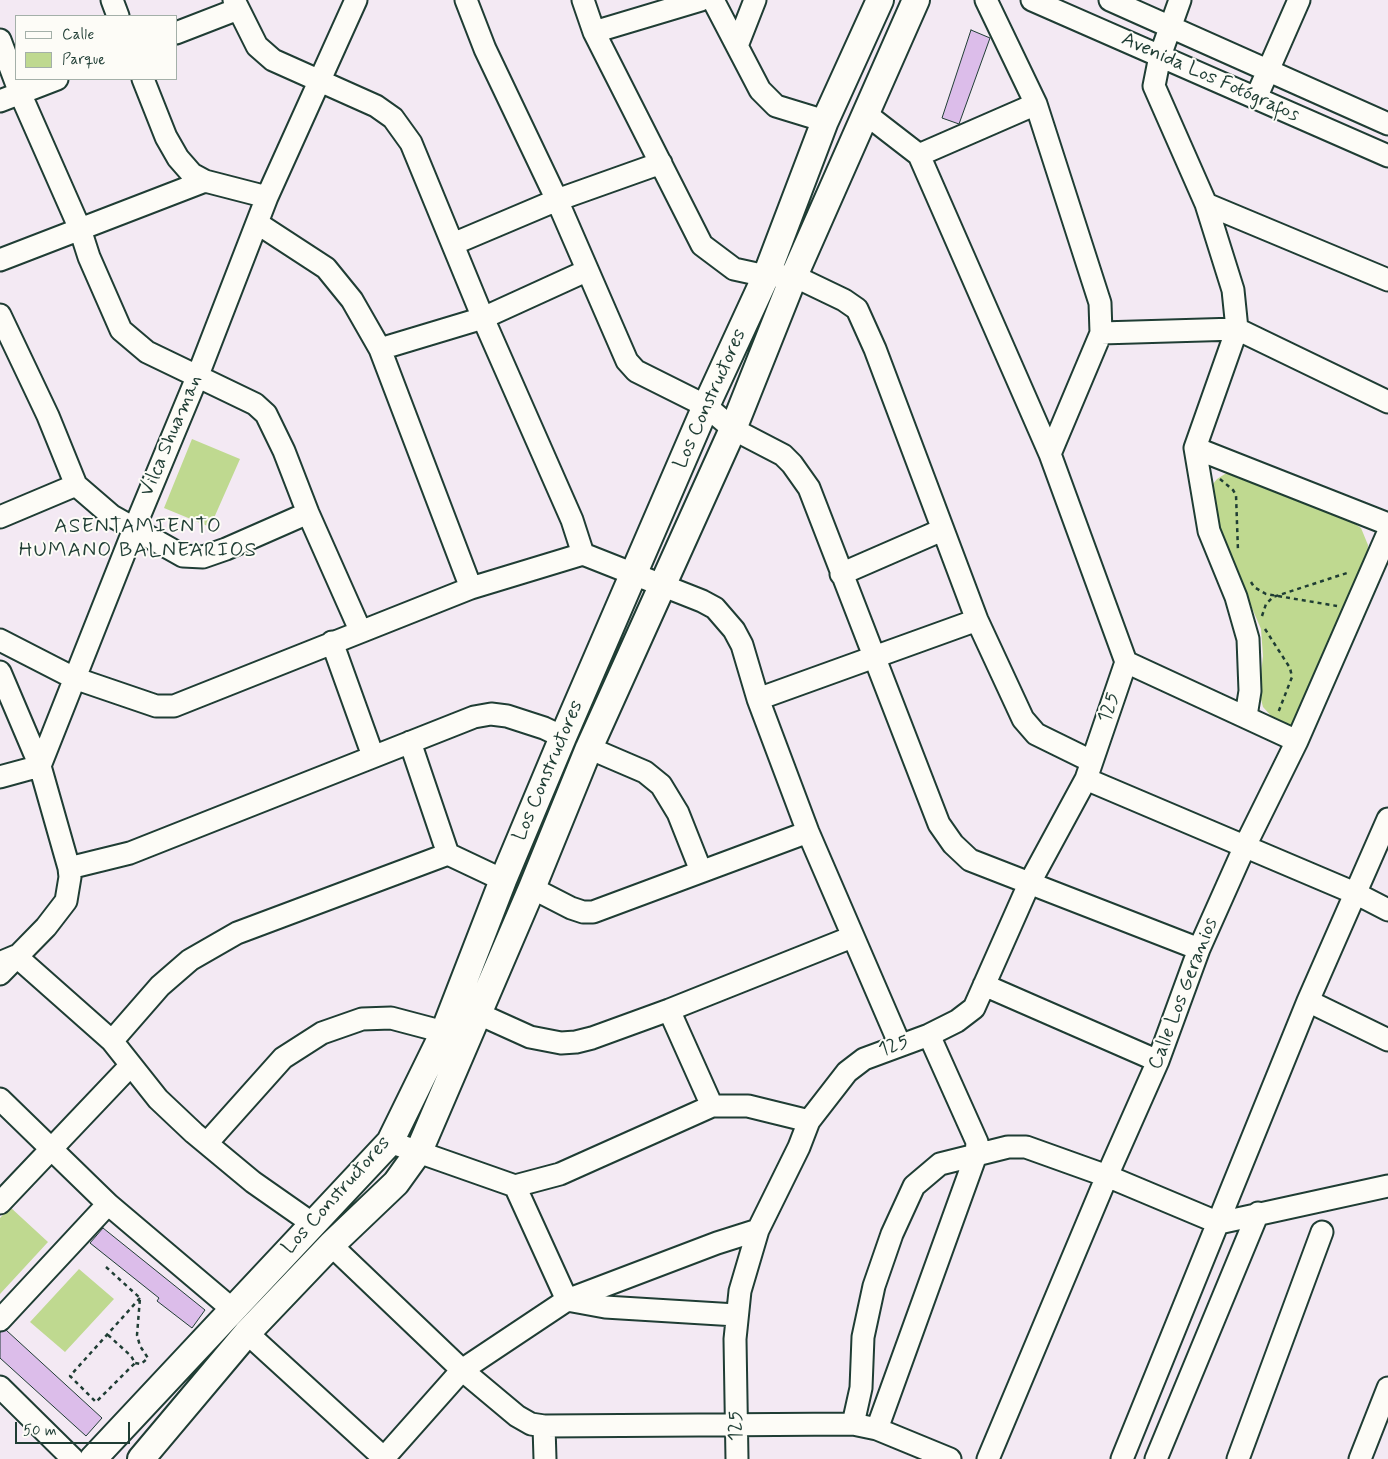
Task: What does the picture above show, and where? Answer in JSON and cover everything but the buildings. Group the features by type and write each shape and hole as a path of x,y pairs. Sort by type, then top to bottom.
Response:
{"main road":[{"name":"Los Constructores","path":"93,1459 390,1142 444,1032 503,880 706,406 766,276 824,121 880,0"},
{"name":"Los Constructores","path":"140,1459 247,1333 331,1245 396,1183 419,1151 479,1014 589,748 733,429 794,276 916,0"}],"street":[{"path":"112,0 118,15"},
{"name":"Vilca Shuaman","path":"40,766 267,198 356,0"},
{"path":"466,0 485,48 557,200 586,271 627,361 636,371 706,406 733,429 772,448 792,464 808,488 939,824 953,844 970,860 1199,949"},
{"path":"583,0 594,32 661,163 692,230 702,245 734,270 766,276 794,276 844,300 857,309 875,349 977,620 1023,719 1036,734 1088,770 1245,846 1357,894 1388,910"},
{"path":"594,32 701,0"},
{"path":"713,0 760,90 776,106 824,121"},
{"path":"737,46 755,0"},
{"path":"986,0 1036,104 1100,303 1100,333 1050,454"},
{"name":"Avenida Los Fotógrafos","path":"1032,0 1054,5 1160,56 1388,156"},
{"path":"1110,0 1388,124"},
{"path":"1180,0 1160,56 1154,86 1206,204 1233,290 1238,329 1195,448 1209,531 1236,597 1248,640 1250,691 1246,716"},
{"path":"1256,98 1299,0"},
{"path":"178,32 236,4 257,46 273,60 376,106 393,118 403,130 411,143 483,318 572,520 583,554"},
{"path":"0,40 15,80"},
{"path":"15,80 80,229 89,257 121,330 147,352 198,374 255,404 266,414 284,451 308,513 360,630"},
{"path":"0,101 54,80"},
{"path":"143,80 166,137 178,158 192,174 205,181 267,198"},
{"path":"919,155 1036,104"},
{"path":"866,114 919,155 1050,454 1126,662 1297,740"},
{"path":"452,244 557,200 661,163"},
{"path":"0,260 205,181"},
{"path":"1206,204 1388,280"},
{"path":"257,223 326,268 352,300 380,349 471,588"},
{"path":"380,349 483,318 586,271"},
{"path":"0,315 48,416 76,485 112,516 183,556 203,557 226,550 308,513"},
{"path":"1100,333 1238,329 1388,402"},
{"path":"1195,448 1388,524"},
{"path":"0,517 76,485"},
{"path":"841,574 942,530"},
{"name":"Calle Los Geranios","path":"988,1459 1107,1176 1158,1061 1199,949 1245,846 1297,740 1388,533"},
{"path":"0,640 74,678 156,706 174,706 360,630 471,588 583,554 634,575 664,584 702,601 725,617 742,645 758,699 808,832 900,1045"},
{"path":"758,699 977,620"},
{"path":"332,642 373,756"},
{"name":"125","path":"737,1459 736,1315 746,1266 758,1230 799,1148 809,1121 847,1072 871,1056 930,1035 957,1021 974,1008 1030,884 1088,770 1126,662"},
{"path":"0,672 40,766 70,877 66,901 46,927 8,960 0,974"},
{"path":"68,868 130,853 373,756 474,718 491,714 523,720 563,738"},
{"path":"410,742 448,854"},
{"path":"589,748 645,772 661,785 678,813 701,871"},
{"path":"0,777 40,766"},
{"path":"1122,1459 1220,1223 1308,1001 1357,894 1388,820"},
{"path":"532,888 571,908 582,912 593,912 808,832"},
{"path":"112,1041 160,986 190,960 237,933 448,854 503,880"},
{"path":"479,1014 530,1037 561,1043 592,1038 669,1010 852,937"},
{"path":"8,960 112,1041 158,1099 206,1143 253,1182 313,1224"},
{"path":"984,984 1158,1061"},
{"path":"1308,1001 1388,1040"},
{"path":"669,1010 712,1106"},
{"path":"206,1143 283,1058 322,1033 362,1019 391,1018 444,1032"},
{"path":"877,1429 976,1155 977,1142 930,1035"},
{"path":"0,1203 53,1150 131,1065"},
{"path":"0,1099 108,1204 232,1310"},
{"path":"390,1142 515,1186 560,1174 712,1106 748,1106 809,1121"},
{"path":"853,1424 861,1388 863,1337 874,1286 892,1234 914,1186 940,1164 1008,1148 1026,1147 1107,1176 1220,1223 1258,1213 1388,1186"},
{"path":"515,1186 567,1300"},
{"path":"0,1320 108,1204"},
{"path":"1156,1459 1258,1213"},
{"path":"247,1333 384,1459 462,1370 567,1300 699,1249 758,1230"},
{"path":"1238,1459 1322,1232"},
{"path":"331,1245 462,1370 517,1416 531,1424 544,1426 853,1424 877,1429 910,1451 950,1459"},
{"path":"567,1300 605,1307 736,1315"},
{"path":"0,1387 73,1459"},
{"path":"1360,1459 1388,1388"},
{"path":"544,1426 545,1459"}],"path":[{"path":"1219,478 1236,495 1240,556"},
{"path":"1262,620 1266,604 1277,595 1356,571"},
{"path":"1248,578 1254,587 1266,594 1339,607"},
{"path":"1263,625 1290,668 1292,677 1276,719"},
{"path":"106,1267 140,1298"},
{"path":"140,1298 137,1335 140,1346 148,1358 141,1364 136,1363 96,1402 70,1376 140,1298"},
{"path":"108,1335 136,1363"}],"green space":[{"path":"192,439 240,459 210,527 164,508"},
{"path":"1237,472 1343,516 1361,528 1368,545 1367,562 1293,727 1273,718 1263,707 1259,692 1263,656 1261,629 1211,513 1209,489 1217,479 1225,474"},
{"path":"10,1207 48,1242 0,1294 0,1218"},
{"path":"79,1269 114,1299 65,1352 30,1322"}],"district":[{"name":"ASENTAMIENTO HUMANO BALNEARIOS","path":"138,540"}]}
